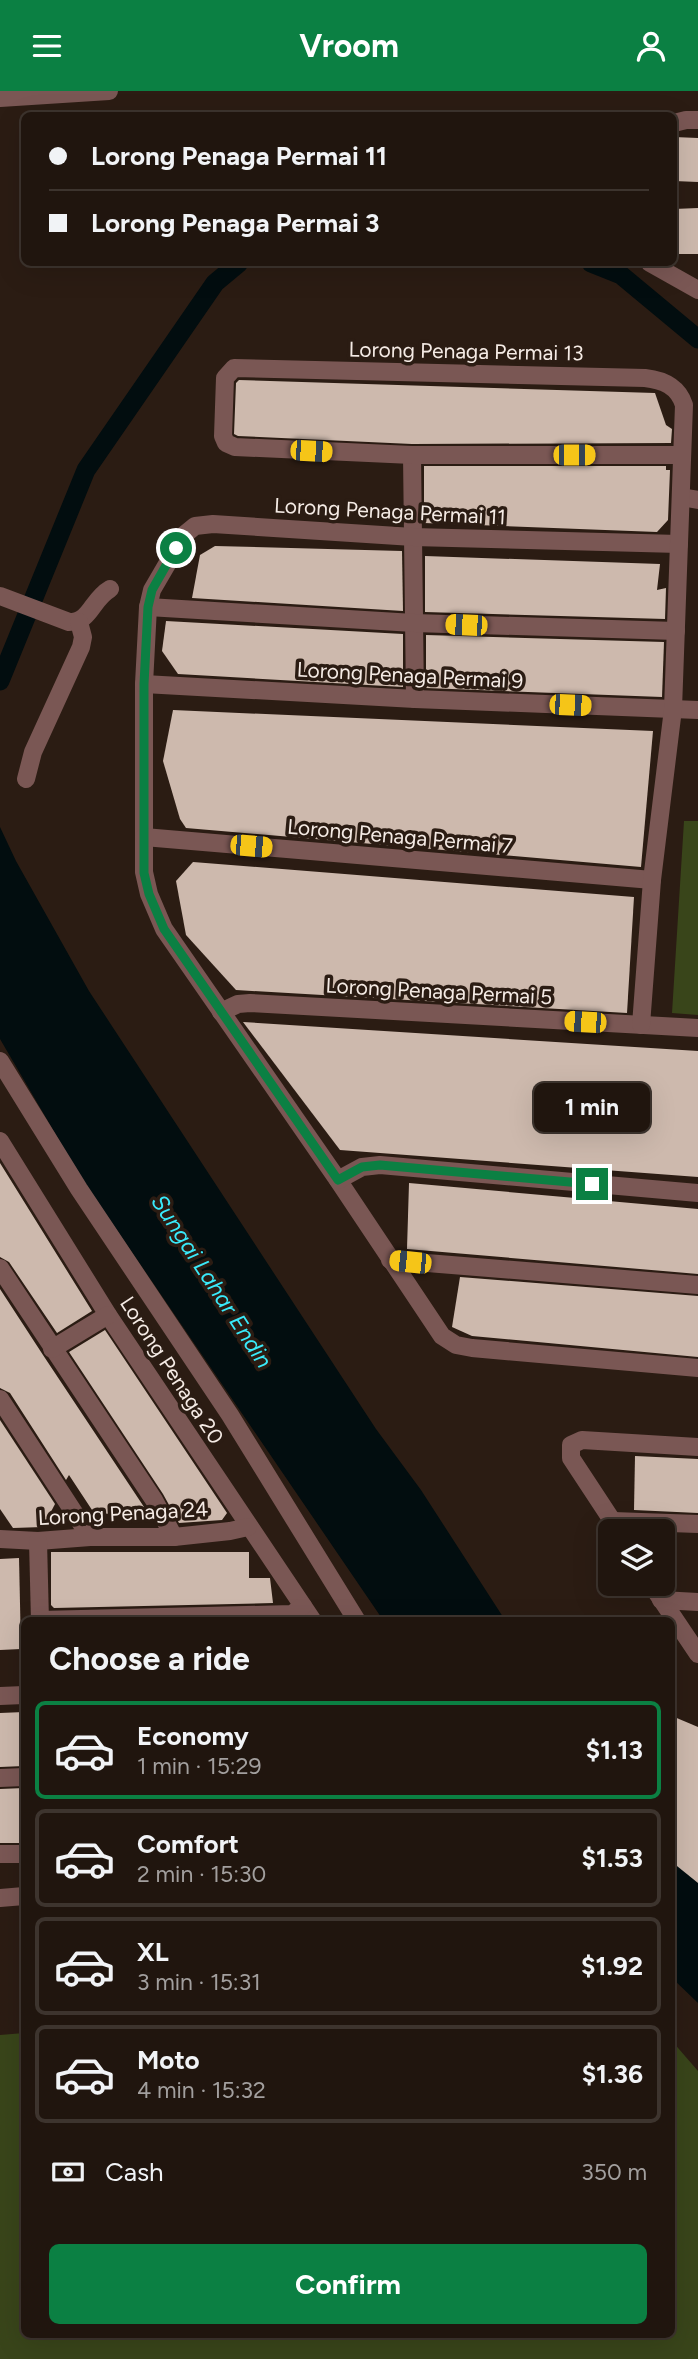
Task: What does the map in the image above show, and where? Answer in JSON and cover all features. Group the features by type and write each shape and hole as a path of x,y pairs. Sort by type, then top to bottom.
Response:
{"street":[{"path":"0,98 110,91"},
{"path":"677,122 698,120"},
{"path":"655,266 698,290"},
{"name":"Lorong Penaga Permai 13","path":"412,455 235,447 226,443 223,436 225,378 234,368 645,378 666,383 676,389 684,405 682,455"},
{"path":"415,699 412,455 682,455 689,498 679,544 673,709 652,880 641,1025"},
{"name":"Lorong Penaga Permai 11","path":"148,607 152,590 176,548 184,535 195,526 213,524 413,537 679,544"},
{"path":"6,598 69,622 79,622 100,595 110,589"},
{"path":"676,631 414,623 148,607 144,684 144,873 155,911 164,929 338,1180 442,1336 456,1345 698,1369"},
{"path":"26,779 33,752 82,647 83,636 79,622"},
{"name":"Lorong Penaga Permai 9","path":"144,684 415,699 698,710"},
{"name":"Lorong Penaga Permai 7","path":"144,837 652,880"},
{"name":"Lorong Penaga Permai 5","path":"221,1012 238,1004 250,1003 698,1028"},
{"path":"0,1061 79,1189 230,1415 355,1617"},
{"name":"Lorong Penaga 20","path":"0,1141 108,1315 308,1613"},
{"path":"338,1180 362,1167 380,1165 698,1193"},
{"path":"390,1261 698,1285"},
{"path":"0,1268 154,1500 174,1537"},
{"path":"52,1349 108,1315"},
{"path":"0,1399 90,1537"},
{"path":"611,1519 571,1458 571,1445 582,1440 698,1447"},
{"path":"675,1525 698,1524"},
{"name":"Lorong Penaga 24","path":"3,1535 38,1541 90,1537 174,1537 248,1527"},
{"path":"38,1541 40,1617"},
{"path":"658,1596 673,1617"},
{"path":"661,1600 698,1602"},
{"path":"166,1617 308,1613"},
{"path":"675,1620 698,1654"},
{"path":"0,1696 21,1695"},
{"path":"0,1777 21,1777"},
{"path":"0,1854 21,1854"},
{"path":"0,1898 21,1896"}],"green space":[{"path":"684,821 698,821 698,1015 672,1013"},
{"path":"21,2033 21,2338 675,2338 675,2044 698,2071 698,2359 0,2359 0,2035"}],"water":[{"name":"Sungai Lahar Endin","path":"0,827 16,861 89,991 376,1429 421,1490 503,1617 381,1617 80,1176 0,1039"},
{"path":"675,1822 698,1839 698,2003 675,1981"}],"building":[{"path":"677,137 698,138 698,182 677,181"},
{"path":"698,208 698,254 677,254 677,209"},
{"path":"239,380 655,393 666,425 672,429 671,443 412,444 238,436 234,434 236,383"},
{"path":"424,466 666,466 666,470 670,470 668,520 657,532 424,523"},
{"path":"215,546 402,551 403,611 192,598 200,555"},
{"path":"425,556 660,564 657,590 666,588 665,619 425,612"},
{"path":"166,621 403,634 403,687 178,674 162,651"},
{"path":"426,635 664,642 662,697 426,688"},
{"path":"173,710 653,731 641,867 186,828 180,819 163,761"},
{"path":"193,862 634,897 627,1013 236,990 186,935 176,881"},
{"path":"243,1022 698,1051 698,1177 340,1150"},
{"path":"0,1163 92,1311 57,1333 9,1262 0,1257"},
{"path":"409,1183 698,1209 698,1274 407,1249"},
{"path":"460,1277 698,1296 698,1357 472,1336 452,1327"},
{"path":"0,1289 150,1516 94,1513 69,1475 66,1480 10,1393 0,1388"},
{"path":"105,1330 227,1513 222,1520 179,1523 163,1494 69,1352"},
{"path":"0,1420 55,1504 43,1527 13,1528 0,1509"},
{"path":"635,1456 698,1459 698,1513 634,1510"},
{"path":"51,1552 249,1552 249,1578 270,1578 273,1603 54,1608 51,1605"},
{"path":"19,1558 21,1649 0,1650 0,1559"},
{"path":"21,1712 21,1766 0,1767 0,1713"},
{"path":"675,1717 698,1727 698,1883 675,1864"},
{"path":"21,1788 21,1843 0,1843 0,1789"}],"waterway":[{"path":"0,681 86,470 215,283 235,266"},
{"path":"598,266 621,275 698,339"}],"route":[{"path":"176,548 152,590 148,607 144,684 144,873 155,911 164,929 338,1180 362,1167 380,1165 592,1184"}]}
